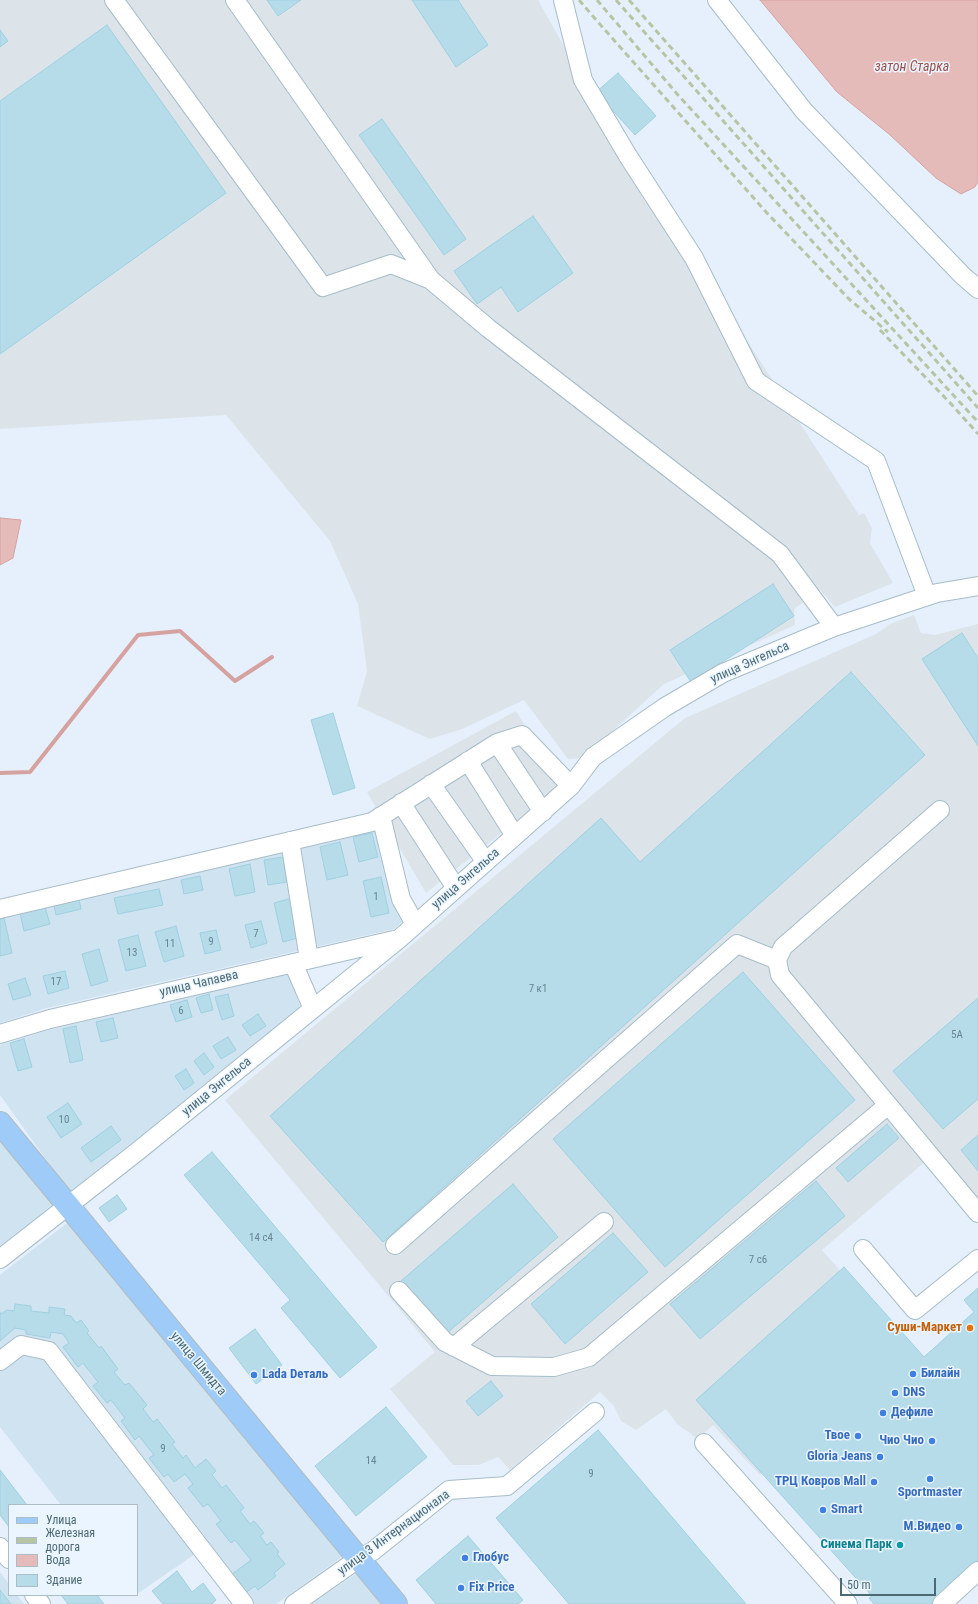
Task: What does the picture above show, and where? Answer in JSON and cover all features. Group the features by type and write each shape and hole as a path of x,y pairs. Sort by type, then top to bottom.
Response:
{"main road":[{"name":"улица Шмидта","path":"0,1123 396,1604"}],"street":[{"path":"114,0 322,287 391,264 431,280"},
{"path":"235,0 431,280 494,332 780,554 834,627"},
{"path":"563,0 583,80 628,156 694,258 756,381 876,460 927,596"},
{"path":"717,0 804,110 963,276 978,289"},
{"name":"улица Энгельса","path":"0,1260 138,1151 399,939 571,786 593,757 665,707 723,673 834,627 937,593 978,586"},
{"path":"0,909 372,822 497,743 522,735 571,786"},
{"path":"497,743 543,812"},
{"path":"468,762 515,836"},
{"path":"431,784 486,862"},
{"path":"401,804 456,888"},
{"path":"940,810 783,947 777,960 780,975 978,1213"},
{"path":"381,816 401,898 415,924"},
{"path":"290,841 300,961 313,1009"},
{"name":"улица Чапаева","path":"0,1034 50,1019 399,939"},
{"path":"395,1245 737,944 777,960"},
{"path":"399,1292 445,1342 492,1366 554,1367 589,1357 888,1105"},
{"path":"454,1347 604,1222"},
{"path":"863,1249 915,1310 978,1259"},
{"path":"0,1361 21,1345 49,1351 244,1604"},
{"name":"улица 3 Интернационала","path":"294,1604 358,1559 373,1551 449,1490 507,1486 596,1412"},
{"path":"704,1443 848,1604"},
{"path":"0,1547 8,1559"},
{"path":"942,1604 978,1571"},
{"path":"35,1596 41,1604"}],"shaded area":[{"path":"0,0 538,0 606,121 859,515 864,513 872,528 870,543 893,583 835,607 820,590 794,609 795,625 664,684 583,758 568,759 524,700 462,729 430,739 357,706 367,671 358,604 330,541 226,415 0,429"},
{"path":"914,615 921,633 935,635 978,624 978,1215 927,1160 822,1250 903,1342 760,1475 713,1425 698,1439 677,1424 666,1409 636,1430 621,1421 614,1406 600,1392 510,1470 498,1457 479,1465 453,1465 390,1389 435,1352 225,1100 685,718 876,634 890,624"},
{"path":"516,711 562,785 426,893 367,792"},
{"path":"375,826 403,921 394,929 47,1008 0,1023 0,914"},
{"path":"289,973 302,1013 70,1193 0,1095 0,1045 52,1029"},
{"path":"0,1139 54,1206 0,1248"},
{"path":"67,1223 343,1556 276,1604 239,1604 198,1552 138,1593 138,1504 60,1504 0,1427 0,1275"},
{"path":"0,1572 8,1583 8,1596 18,1596 24,1604 0,1604"},
{"path":"357,1573 382,1604 311,1604"}],"water":[{"name":"затон Старка","path":"760,0 978,0 978,181 975,187 961,194 936,178 889,134 837,92"},
{"path":"0,518 21,520 13,558 0,565"}],"building":[{"path":"267,0 301,0 278,16"},
{"path":"412,0 458,0 488,45 456,67"},
{"path":"107,25 226,193 0,354 0,101"},
{"path":"0,30 8,41 0,47"},
{"path":"618,73 656,116 635,135 596,92"},
{"path":"382,119 466,239 444,255 359,135"},
{"path":"533,216 573,273 518,312 501,287 477,304 454,271"},
{"path":"773,584 794,616 691,682 670,650"},
{"path":"962,633 978,658 978,746 922,659"},
{"path":"851,672 925,755 383,1242 270,1116 601,818 640,862"},
{"path":"333,713 355,788 333,795 311,720"},
{"path":"372,833 378,857 359,862 353,837"},
{"path":"340,842 348,875 327,880 320,847"},
{"path":"283,857 287,882 268,885 264,860"},
{"path":"250,864 255,892 235,896 229,869"},
{"path":"200,876 203,890 184,894 181,880"},
{"path":"381,877 389,913 371,917 363,881"},
{"path":"159,889 163,905 118,914 114,898"},
{"path":"292,898 301,937 283,942 274,903"},
{"path":"79,899 81,909 56,915 54,905"},
{"path":"45,907 50,924 24,931 20,913"},
{"path":"4,918 12,953 0,956 0,919"},
{"path":"261,921 267,943 251,948 245,925"},
{"path":"176,926 184,956 164,962 155,932"},
{"path":"216,930 221,950 205,954 200,933"},
{"path":"138,935 146,966 126,971 118,940"},
{"path":"99,949 108,981 91,986 82,954"},
{"path":"65,971 69,988 48,994 43,976"},
{"path":"743,972 855,1100 665,1267 553,1139"},
{"path":"25,978 31,995 13,1000 8,984"},
{"path":"209,994 213,1010 201,1013 196,998"},
{"path":"228,994 234,1016 222,1020 215,997"},
{"path":"978,998 978,1099 943,1129 893,1071"},
{"path":"187,1000 192,1017 176,1022 170,1005"},
{"path":"258,1014 266,1026 250,1036 242,1025"},
{"path":"113,1018 118,1038 101,1042 96,1022"},
{"path":"76,1026 83,1060 70,1063 63,1029"},
{"path":"228,1037 236,1050 221,1059 213,1046"},
{"path":"24,1039 32,1067 18,1071 10,1043"},
{"path":"204,1053 214,1067 204,1075 194,1061"},
{"path":"186,1069 194,1083 184,1090 175,1076"},
{"path":"68,1103 82,1124 61,1138 47,1117"},
{"path":"887,1124 899,1138 848,1182 836,1168"},
{"path":"111,1126 121,1140 91,1162 81,1148"},
{"path":"978,1135 978,1171 961,1150"},
{"path":"212,1152 377,1347 340,1378 281,1308 290,1300 184,1175"},
{"path":"816,1181 845,1216 700,1339 670,1304"},
{"path":"513,1184 558,1237 446,1334 401,1281"},
{"path":"117,1195 127,1209 109,1222 99,1208"},
{"path":"613,1233 648,1272 565,1344 531,1304"},
{"name":"ТРЦ Ковров Mall","path":"844,1267 924,1357 974,1312 964,1300 978,1288 978,1564 933,1604 874,1604 869,1598 872,1596 696,1400"},
{"path":"15,1304 31,1306 31,1311 49,1313 49,1307 65,1309 64,1315 71,1316 76,1323 81,1320 89,1331 87,1333 99,1348 101,1346 118,1369 114,1372 125,1385 129,1383 147,1405 143,1409 153,1422 157,1419 175,1442 172,1444 183,1458 186,1455 195,1468 206,1459 216,1471 212,1475 222,1488 226,1485 244,1508 240,1511 250,1524 254,1521 264,1533 260,1536 267,1545 271,1542 279,1552 277,1554 285,1564 274,1573 276,1576 258,1590 255,1586 245,1593 231,1575 251,1560 235,1540 231,1543 216,1524 221,1521 208,1504 203,1507 188,1488 193,1484 185,1474 174,1482 168,1474 164,1477 149,1458 154,1455 139,1436 135,1440 121,1421 125,1418 111,1400 107,1403 93,1386 98,1382 83,1363 78,1367 63,1347 69,1343 63,1334 51,1332 50,1338 26,1334 26,1330 15,1328 0,1341 0,1312 1,1314 7,1310 14,1311"},
{"path":"255,1329 282,1365 256,1384 229,1348"},
{"path":"491,1381 503,1396 478,1416 466,1401"},
{"path":"386,1407 427,1457 356,1516 315,1466"},
{"path":"598,1430 746,1604 569,1604 496,1518"},
{"path":"0,1470 26,1504 8,1504 8,1526 0,1515"},
{"name":"Глобус","path":"468,1536 523,1600 518,1604 436,1604 416,1580"},
{"path":"177,1571 192,1592 203,1583 216,1600 212,1604 163,1604 152,1591"},
{"path":"0,1590 11,1604 0,1604"},
{"path":"62,1596 98,1596 104,1604 68,1604"}],"waterway":[{"path":"0,773 30,772 138,635 180,631 235,681 272,657"}],"railway":[{"path":"579,0 767,213 849,299 888,332"},
{"path":"597,0 678,95 978,422"},
{"path":"616,0 978,408"},
{"path":"629,0 978,396"},
{"path":"880,330 978,434"}],"place":[{"name":"Суши-Маркет","path":"970,1328"},
{"name":"Билайн","path":"913,1374"},
{"name":"Lada Dеталь","path":"254,1375"},
{"name":"DNS","path":"895,1393"},
{"name":"Дефиле","path":"883,1413"},
{"name":"Твое","path":"858,1436"},
{"name":"Чио Чио","path":"932,1441"},
{"name":"Gloria Jeans","path":"880,1457"},
{"name":"Sportmaster","path":"930,1479"},
{"name":"ТРЦ Ковров Mall","path":"874,1482"},
{"name":"Smart","path":"823,1510"},
{"name":"М.Видео","path":"959,1527"},
{"name":"Синема Парк","path":"900,1545"},
{"name":"Глобус","path":"465,1558"},
{"name":"Fix Price","path":"461,1588"}]}
